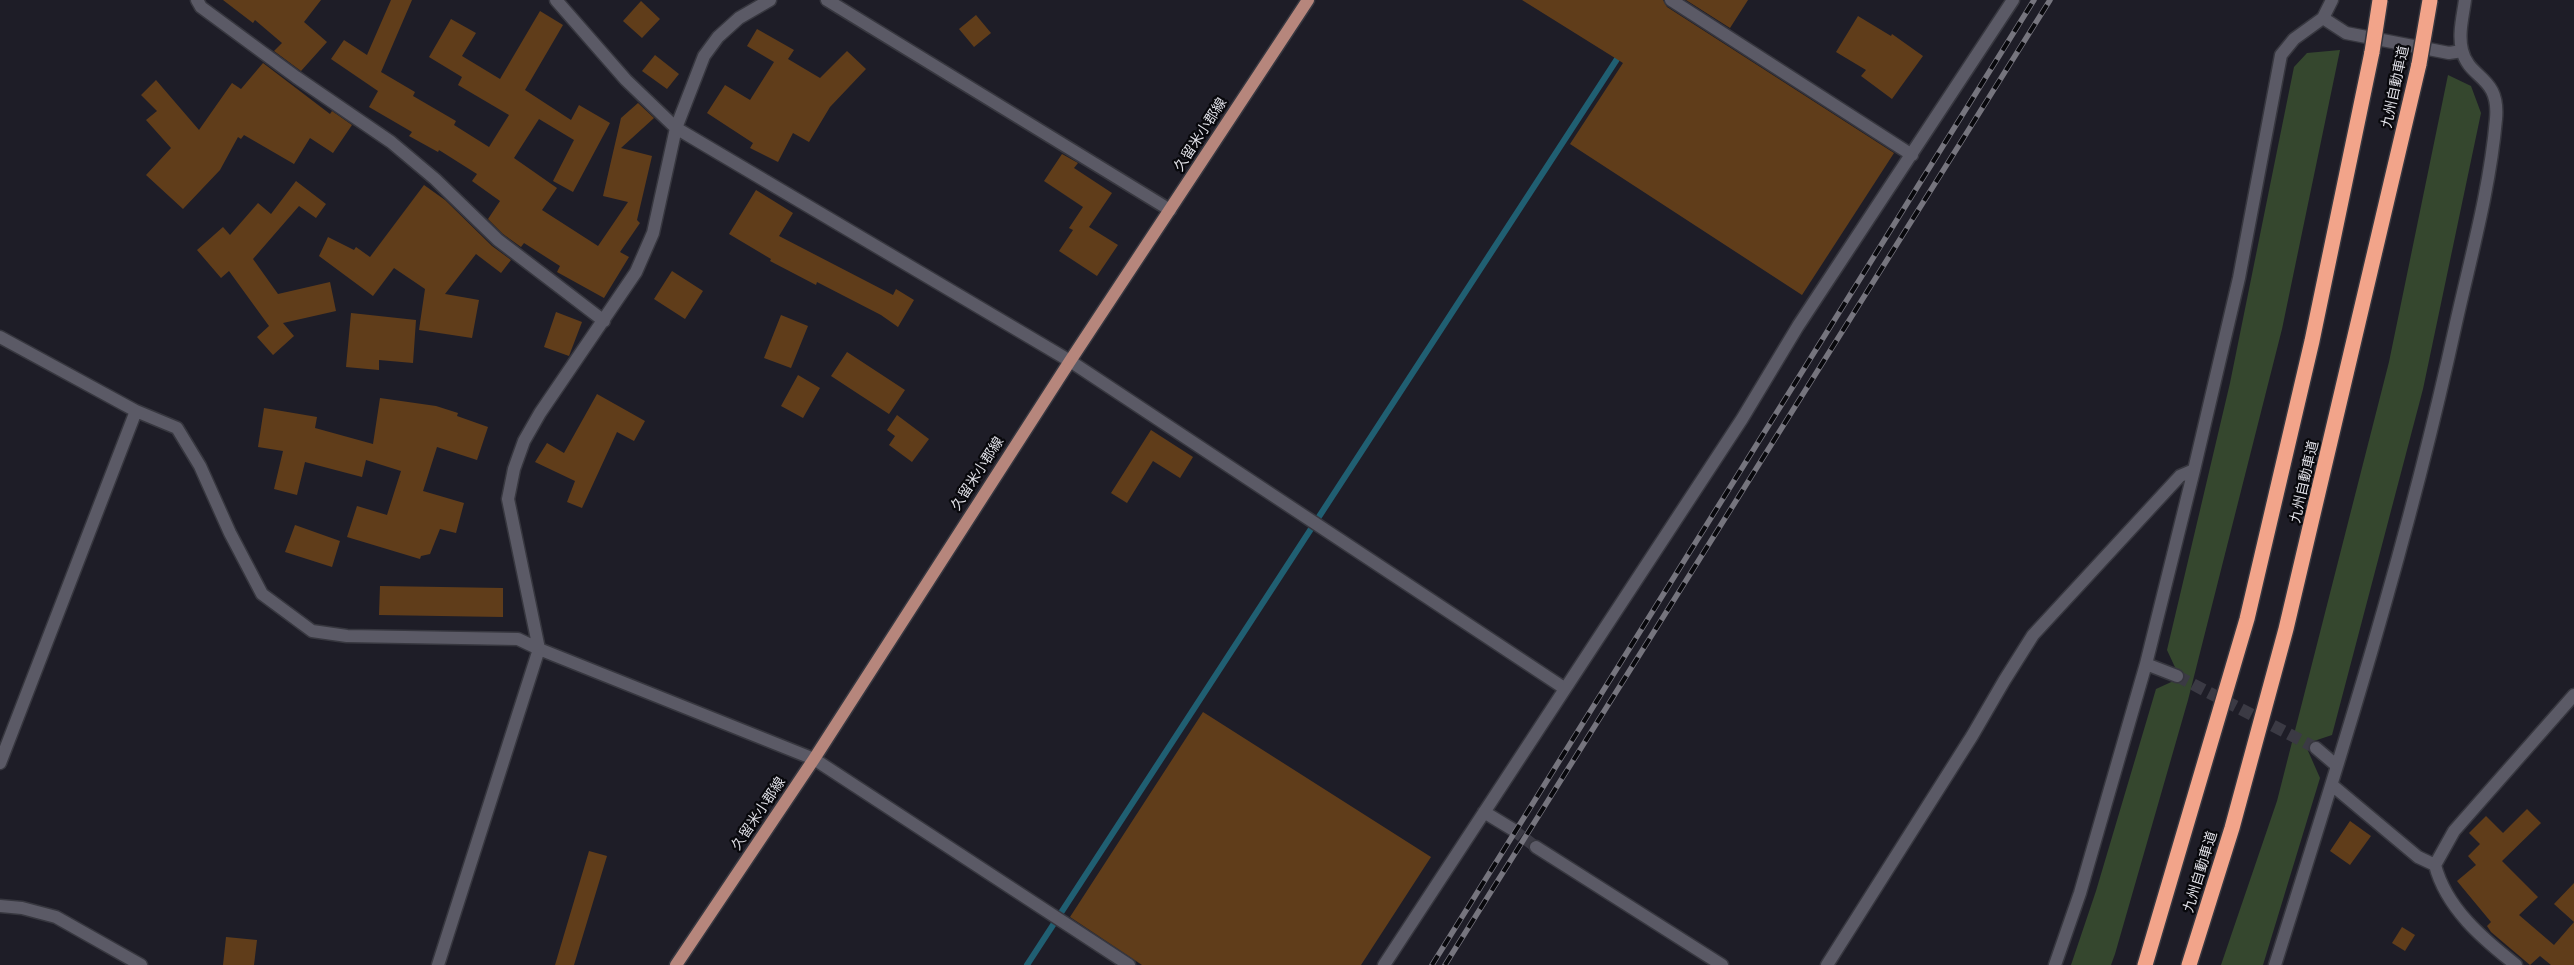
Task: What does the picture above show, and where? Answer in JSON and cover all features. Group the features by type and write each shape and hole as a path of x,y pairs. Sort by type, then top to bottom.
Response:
{"highway":[{"name":"九州自動車道","path":"2145,965 2247,619 2312,341 2372,52 2380,0"},
{"name":"九州自動車道","path":"2189,965 2232,828 2286,629 2419,64 2430,0"}],"main road":[{"name":"久留米小郡線","path":"676,965 814,759 1070,360 1308,0"}],"street":[{"path":"197,0 201,7 267,57 391,142 435,179 498,240 604,321"},
{"path":"556,0 626,80 676,128 1070,360 1564,688"},
{"path":"438,965 539,649 508,499 514,469 524,441 540,413 636,272 653,233 676,128 704,56 718,37 739,18 770,0"},
{"path":"827,0 1170,210"},
{"path":"1671,0 1912,155"},
{"path":"1384,965 1742,419 1798,326 2013,0"},
{"path":"2055,965 2080,893 2146,664 2239,278 2281,55 2294,39 2323,18 2332,0"},
{"path":"2275,965 2332,785 2429,437 2490,166 2496,119 2494,94 2486,81 2469,65 2462,51 2461,32 2465,0"},
{"path":"2323,18 2346,33 2449,53 2462,51"},
{"path":"0,337 136,411 177,428 200,466 230,533 262,594 312,631 347,636 518,639 814,759 1129,965"},
{"path":"0,763 136,411"},
{"path":"1828,965 2033,635 2180,476 2194,470"},
{"path":"2146,664 2177,676"},
{"path":"2516,965 2490,944 2450,901 2439,880 2436,866 2454,831 2574,694"},
{"path":"2316,748 2337,766"},
{"path":"2332,785 2418,857 2436,866"},
{"path":"1484,812 1512,829"},
{"path":"1536,847 1722,965"},
{"path":"0,906 22,908 56,917 141,965"}],"green space":[{"path":"2340,50 2282,329 2188,700 2115,954 2111,965 2071,965 2096,891 2156,689 2180,678 2167,650 2230,383 2294,67 2307,53"},
{"path":"2448,75 2471,86 2481,113 2423,389 2332,735 2305,744 2320,778 2263,965 2221,965 2277,801 2389,362"}],"building":[{"path":"223,0 321,0 304,22 327,42 301,71 274,51 282,43 255,20 253,23"},
{"path":"391,0 412,0 381,72 415,92 413,96 456,121 454,125 489,147 509,115 458,85 462,77 429,57 451,19 476,33 462,56 500,79 540,11 563,25 525,90 571,120 579,105 610,123 573,192 553,181 574,140 539,119 514,158 557,188 542,210 598,246 628,202 603,196 621,118 638,103 654,118 621,148 652,156 637,220 640,223 620,252 629,257 604,298 557,272 560,266 524,243 521,247 503,234 488,219 500,201 472,181 477,174 439,150 438,152 409,136 412,132 369,107 378,91 331,59 344,40 367,55"},
{"path":"1522,0 1663,0 1667,7 1894,153 1802,295 1570,144 1623,63"},
{"path":"1686,0 1748,0 1730,28"},
{"path":"641,1 660,19 642,38 623,21"},
{"path":"976,15 991,33 974,47 959,29"},
{"path":"1858,16 1891,36 1892,34 1923,56 1892,99 1861,76 1866,70 1836,52"},
{"path":"757,29 794,50 788,59 820,78 847,51 866,69 830,107 809,142 793,133 778,162 750,148 753,143 707,113 725,85 750,100 774,62 747,46"},
{"path":"655,55 679,74 667,89 642,71"},
{"path":"263,63 330,114 332,111 352,125 333,153 310,138 294,164 244,135 241,139 238,137 220,170 183,209 146,175 171,148 146,120 157,111 141,95 156,80 199,130 232,83 241,89"},
{"path":"1062,154 1078,163 1074,168 1112,193 1089,227 1118,245 1097,276 1059,251 1073,230 1069,228 1083,207 1044,181"},
{"path":"296,181 326,204 316,218 299,206 253,259 278,294 330,282 336,311 283,323 294,336 273,355 257,337 269,326 229,271 221,278 197,250 223,227 230,235 258,203 271,214"},
{"path":"424,185 445,200 492,246 511,260 501,273 476,254 445,294 479,300 472,338 419,330 425,289 394,268 373,296 319,256 328,237 354,250 356,247 370,257"},
{"path":"756,190 793,213 779,236 893,295 896,289 914,300 898,327 881,315 817,282 816,285 770,261 771,259 729,234"},
{"path":"672,271 703,291 685,319 654,299"},
{"path":"556,312 582,322 569,356 544,347"},
{"path":"351,313 416,320 413,363 379,360 379,370 346,367"},
{"path":"781,315 808,326 791,368 764,358"},
{"path":"847,352 905,390 889,414 831,376"},
{"path":"798,375 820,388 803,418 781,406"},
{"path":"597,394 645,421 634,441 617,432 582,508 567,502 575,481 535,462 547,443 564,453"},
{"path":"380,398 436,406 458,413 457,416 488,427 477,460 437,447 423,491 464,503 456,533 440,529 430,554 421,556 420,559 347,537 357,506 387,515 401,471 366,460 362,477 305,462 297,495 274,489 283,451 258,447 264,408 317,417 315,428 373,444"},
{"path":"897,415 929,439 912,462 889,445 895,436 887,430"},
{"path":"1151,430 1193,457 1180,478 1153,461 1127,503 1111,493"},
{"path":"295,525 340,541 332,567 285,552"},
{"path":"380,586 503,588 503,617 379,615"},
{"path":"1203,712 1431,857 1361,965 1142,965 1070,917"},
{"path":"2527,809 2541,823 2502,861 2538,897 2519,915 2554,945 2574,922 2574,965 2551,965 2540,956 2530,965 2491,932 2487,926 2491,922 2457,881 2476,865 2468,856 2480,844 2469,833 2486,816 2503,833"},
{"path":"2350,821 2371,836 2350,865 2330,851"},
{"path":"589,851 607,856 574,965 555,965"},
{"path":"2574,883 2574,922 2554,904"},
{"path":"2402,927 2415,935 2405,951 2392,943"},
{"path":"226,937 257,940 254,965 223,965"}],"waterway":[{"path":"1027,965 1621,53"}],"tunnel":[{"path":"2177,676 2316,748"},
{"path":"1512,829 1536,847"}],"railway":[{"path":"1432,965 2034,0"},
{"path":"1445,965 2050,0"}]}
